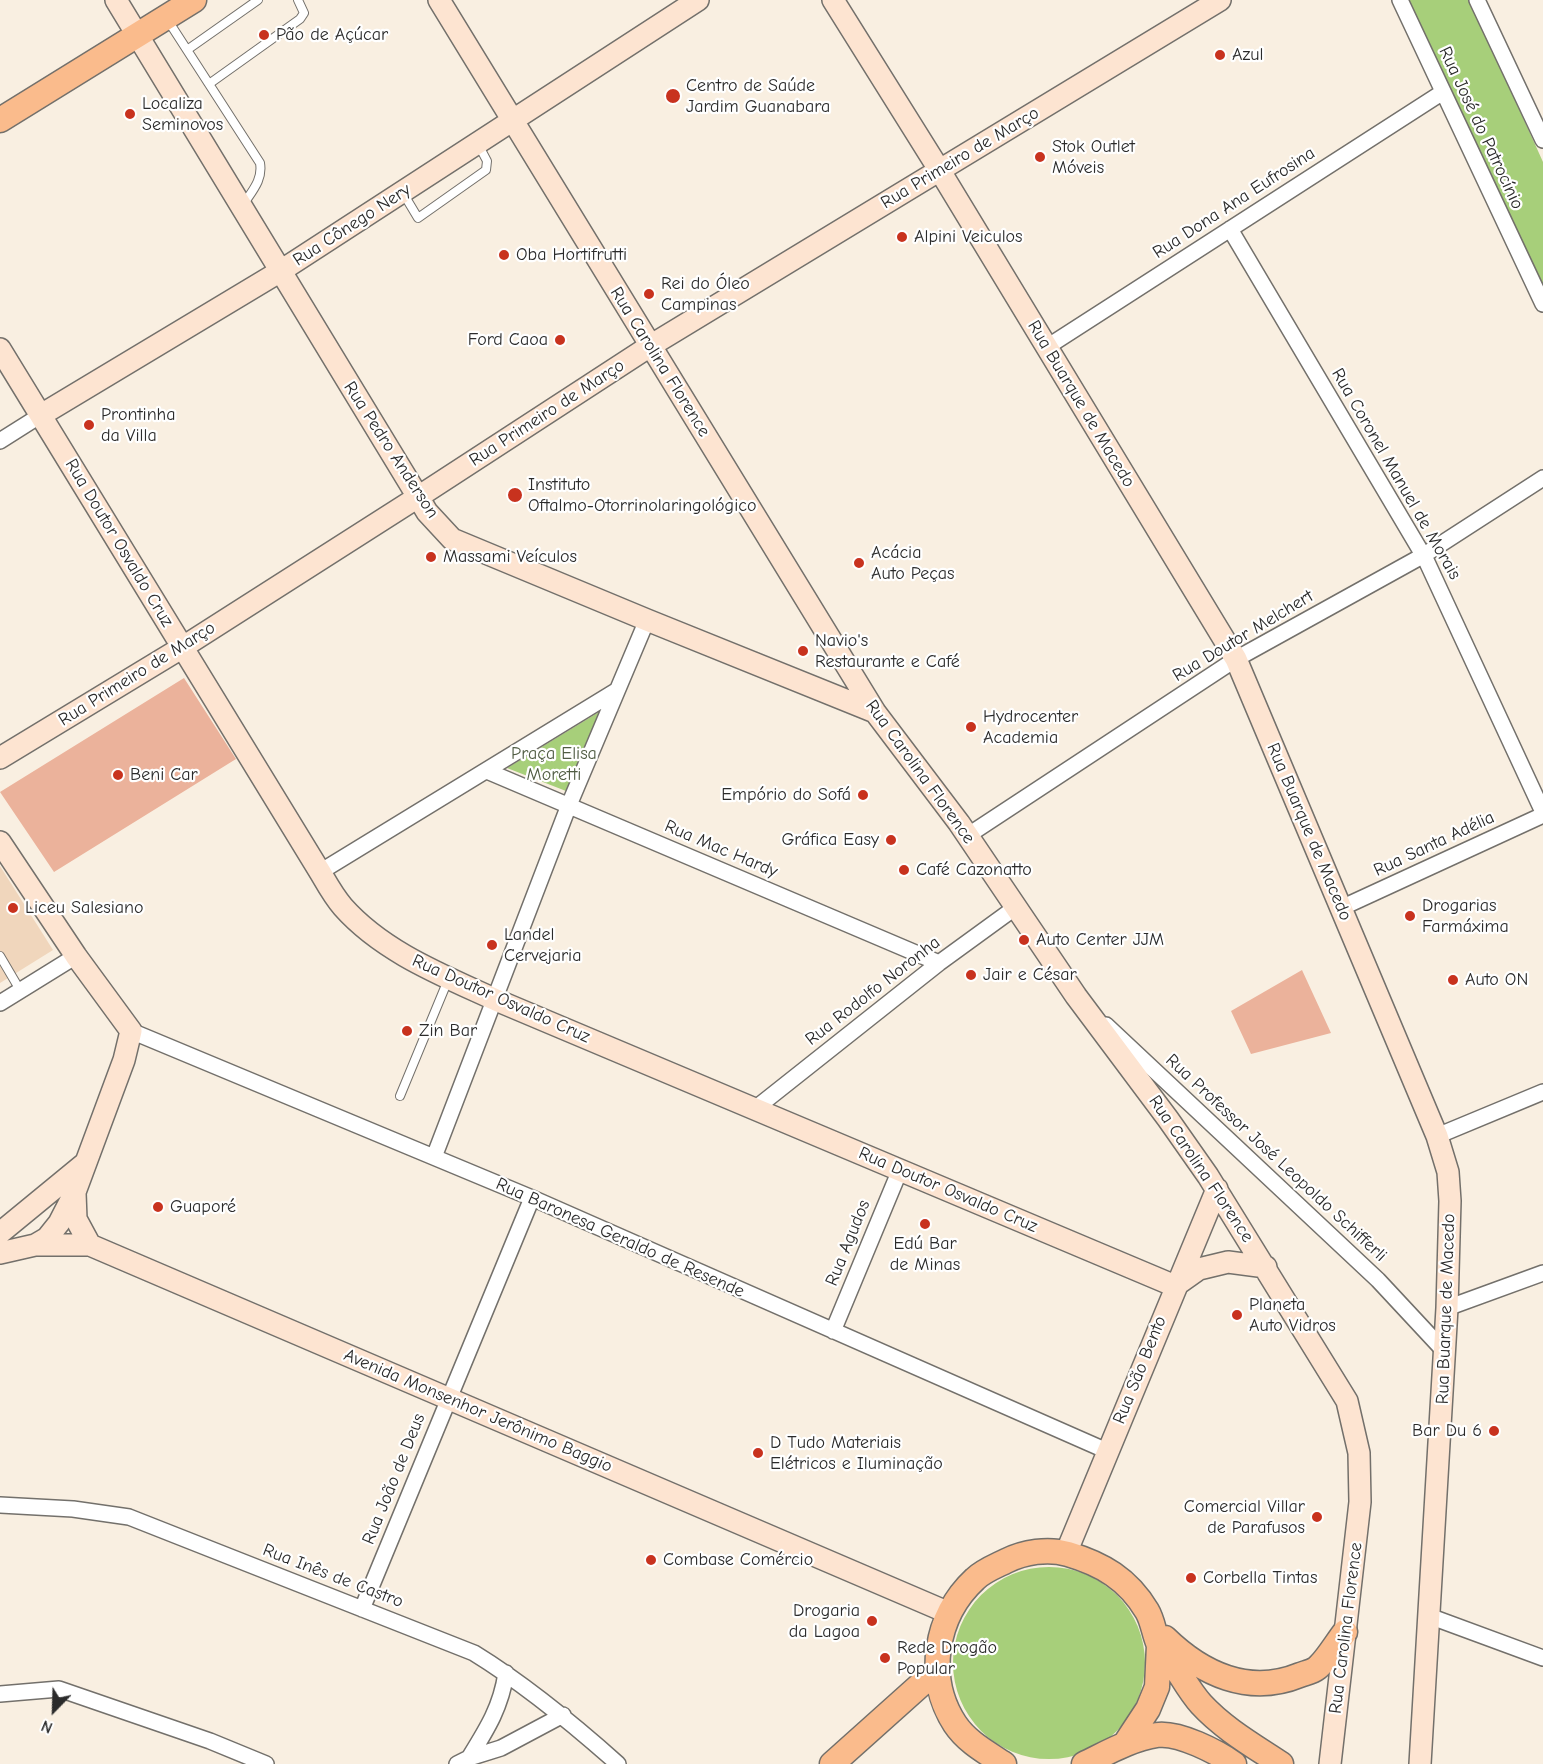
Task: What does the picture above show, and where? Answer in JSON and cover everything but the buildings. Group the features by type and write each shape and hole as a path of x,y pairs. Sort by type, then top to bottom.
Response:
{"main road":[{"name":"Rua Pedro Anderson","path":"116,0 279,272 427,512 452,539 875,712"},
{"path":"0,120 194,0"},
{"name":"Rua Carolina Florence","path":"439,0 875,712 967,836 1076,996 1168,1119 1216,1189 1347,1401 1359,1454 1360,1502 1330,1764"},
{"name":"Rua Cônego Nery","path":"41,415 279,272 698,0"},
{"name":"Rua Buarque de Macedo","path":"833,0 940,171 1236,659 1437,1136 1448,1172 1450,1201 1448,1308 1420,1764"},
{"name":"Rua Primeiro de Março","path":"0,758 183,647 650,346 1217,1"},
{"name":"Rua Doutor Osvaldo Cruz","path":"0,349 320,872 342,906 370,932 419,964 496,1000 1175,1286"},
{"path":"0,842 76,956 131,1031 124,1060 75,1192 59,1223 47,1238 36,1245"},
{"path":"0,1233 84,1164"},
{"name":"Rua São Bento","path":"1066,1553 1216,1189"},
{"path":"75,1192 76,1219 90,1245"},
{"name":"Avenida Monsenhor Jerônimo Baggio","path":"0,1253 36,1245 90,1245 949,1613"},
{"path":"1175,1286 1199,1269 1228,1262 1266,1267"},
{"path":"1004,1764 971,1743 955,1724 944,1703 937,1670 938,1643 955,1602 976,1578 1015,1556 1040,1551 1066,1553 1106,1568 1129,1587 1147,1611 1157,1636 1200,1703 1223,1725 1281,1764"},
{"path":"1157,1636 1206,1670 1243,1683 1284,1682 1317,1669 1345,1632"},
{"path":"1125,1744 1148,1709 1157,1687 1157,1636"},
{"path":"832,1764 937,1670"},
{"path":"1084,1764 1125,1744 1159,1734 1186,1740 1218,1753 1234,1764"}],"street":[{"name":"Rua José do Patrocínio","path":"1400,0 1543,304"},
{"path":"1477,0 1543,140"},
{"name":"Rua Dona Ana Eufrosina","path":"1047,347 1443,92"},
{"name":"Rua Coronel Manuel de Morais","path":"1230,229 1424,555 1543,813"},
{"name":"Rua Cônego Nery","path":"0,441 41,415"},
{"name":"Rua Doutor Melchert","path":"967,836 1236,659 1424,555 1543,478"},
{"path":"434,1157 569,805 646,620"},
{"path":"320,872 616,691"},
{"name":"Rua Mac Hardy","path":"487,771 939,963"},
{"name":"Rua Santa Adélia","path":"1341,908 1543,813"},
{"name":"Rua Rodolfo Noronha","path":"756,1108 939,963 1016,907"},
{"path":"0,1003 76,956"},
{"name":"Rua Professor José Leopoldo Schifferli","path":"1076,996 1369,1272 1446,1353"},
{"name":"Rua Baronesa Geraldo de Resende","path":"131,1031 532,1198 1107,1451"},
{"path":"1437,1136 1543,1092"},
{"name":"Rua Agudos","path":"833,1331 900,1170"},
{"name":"Rua João de Deus","path":"362,1609 532,1198"},
{"path":"1448,1308 1543,1273"},
{"name":"Rua Inês de Castro","path":"0,1504 73,1509 129,1517 474,1653 506,1673 562,1715 618,1764"},
{"path":"1429,1616 1543,1658"},
{"path":"463,1761 492,1721 503,1692 506,1673"},
{"path":"0,1694 59,1689 210,1740 267,1764"},
{"path":"463,1761 501,1748 562,1715"}],"lane":[{"path":"187,50 258,0"},
{"path":"209,84 300,19 304,13 298,0"},
{"path":"166,17 260,163 262,172 260,179 241,208"},
{"path":"402,192 418,218 486,170 487,161 477,142"},
{"path":"0,956 20,990"},
{"path":"400,1096 448,978"}],"shaded area":[{"name":"Liceu Salesiano","path":"0,866 53,950 0,983"}],"green space":[{"path":"1401,0 1470,0 1543,162 1543,298"},
{"name":"Praça Elisa Moretti","path":"599,712 566,791 507,768"},
{"path":"1049,1567 1077,1571 1102,1583 1117,1595 1129,1610 1141,1635 1145,1663 1141,1691 1129,1716 1117,1731 1102,1743 1077,1755 1049,1759 1021,1755 996,1743 981,1731 969,1716 957,1691 953,1663 957,1635 969,1610 981,1595 996,1583 1021,1571"}],"place":[{"name":"Pão de Açúcar","path":"264,35"},
{"name":"Azul","path":"1220,55"},
{"name":"Centro de Saúde Jardim Guanabara","path":"673,96"},
{"name":"Localiza Seminovos","path":"130,114"},
{"name":"Stok Outlet Móveis","path":"1040,157"},
{"name":"Alpini Veiculos","path":"902,237"},
{"name":"Oba Hortifrutti","path":"504,255"},
{"name":"Rei do Óleo Campinas","path":"649,294"},
{"name":"Ford Caoa","path":"560,340"},
{"name":"Prontinha da Villa","path":"89,425"},
{"name":"Instituto Oftalmo-Otorrinolaringológico","path":"515,495"},
{"name":"Massami Veículos","path":"431,557"},
{"name":"Acácia Auto Peças","path":"859,563"},
{"name":"Navio's Restaurante e Café","path":"803,651"},
{"name":"Hydrocenter Academia","path":"971,727"},
{"name":"Beni Car","path":"118,775"},
{"name":"Empório do Sofá","path":"863,795"},
{"name":"Gráfica Easy","path":"891,840"},
{"name":"Café Cazonatto","path":"904,870"},
{"name":"Liceu Salesiano","path":"13,908"},
{"name":"Drogarias Farmáxima","path":"1410,916"},
{"name":"Auto Center JJM","path":"1024,940"},
{"name":"Landel Cervejaria","path":"492,945"},
{"name":"Jair e César","path":"971,975"},
{"name":"Auto ON","path":"1453,980"},
{"name":"Zin Bar","path":"407,1031"},
{"name":"Guaporé","path":"158,1207"},
{"name":"Edú Bar de Minas","path":"925,1224"},
{"name":"Planeta Auto Vidros","path":"1237,1315"},
{"name":"Bar Du 6","path":"1494,1431"},
{"name":"D Tudo Materiais Elétricos e Iluminação","path":"758,1453"},
{"name":"Comercial Villar de Parafusos","path":"1317,1517"},
{"name":"Combase Comércio","path":"651,1560"},
{"name":"Corbella Tintas","path":"1191,1578"},
{"name":"Drogaria da Lagoa","path":"872,1621"},
{"name":"Rede Drogão Popular","path":"885,1658"}]}
